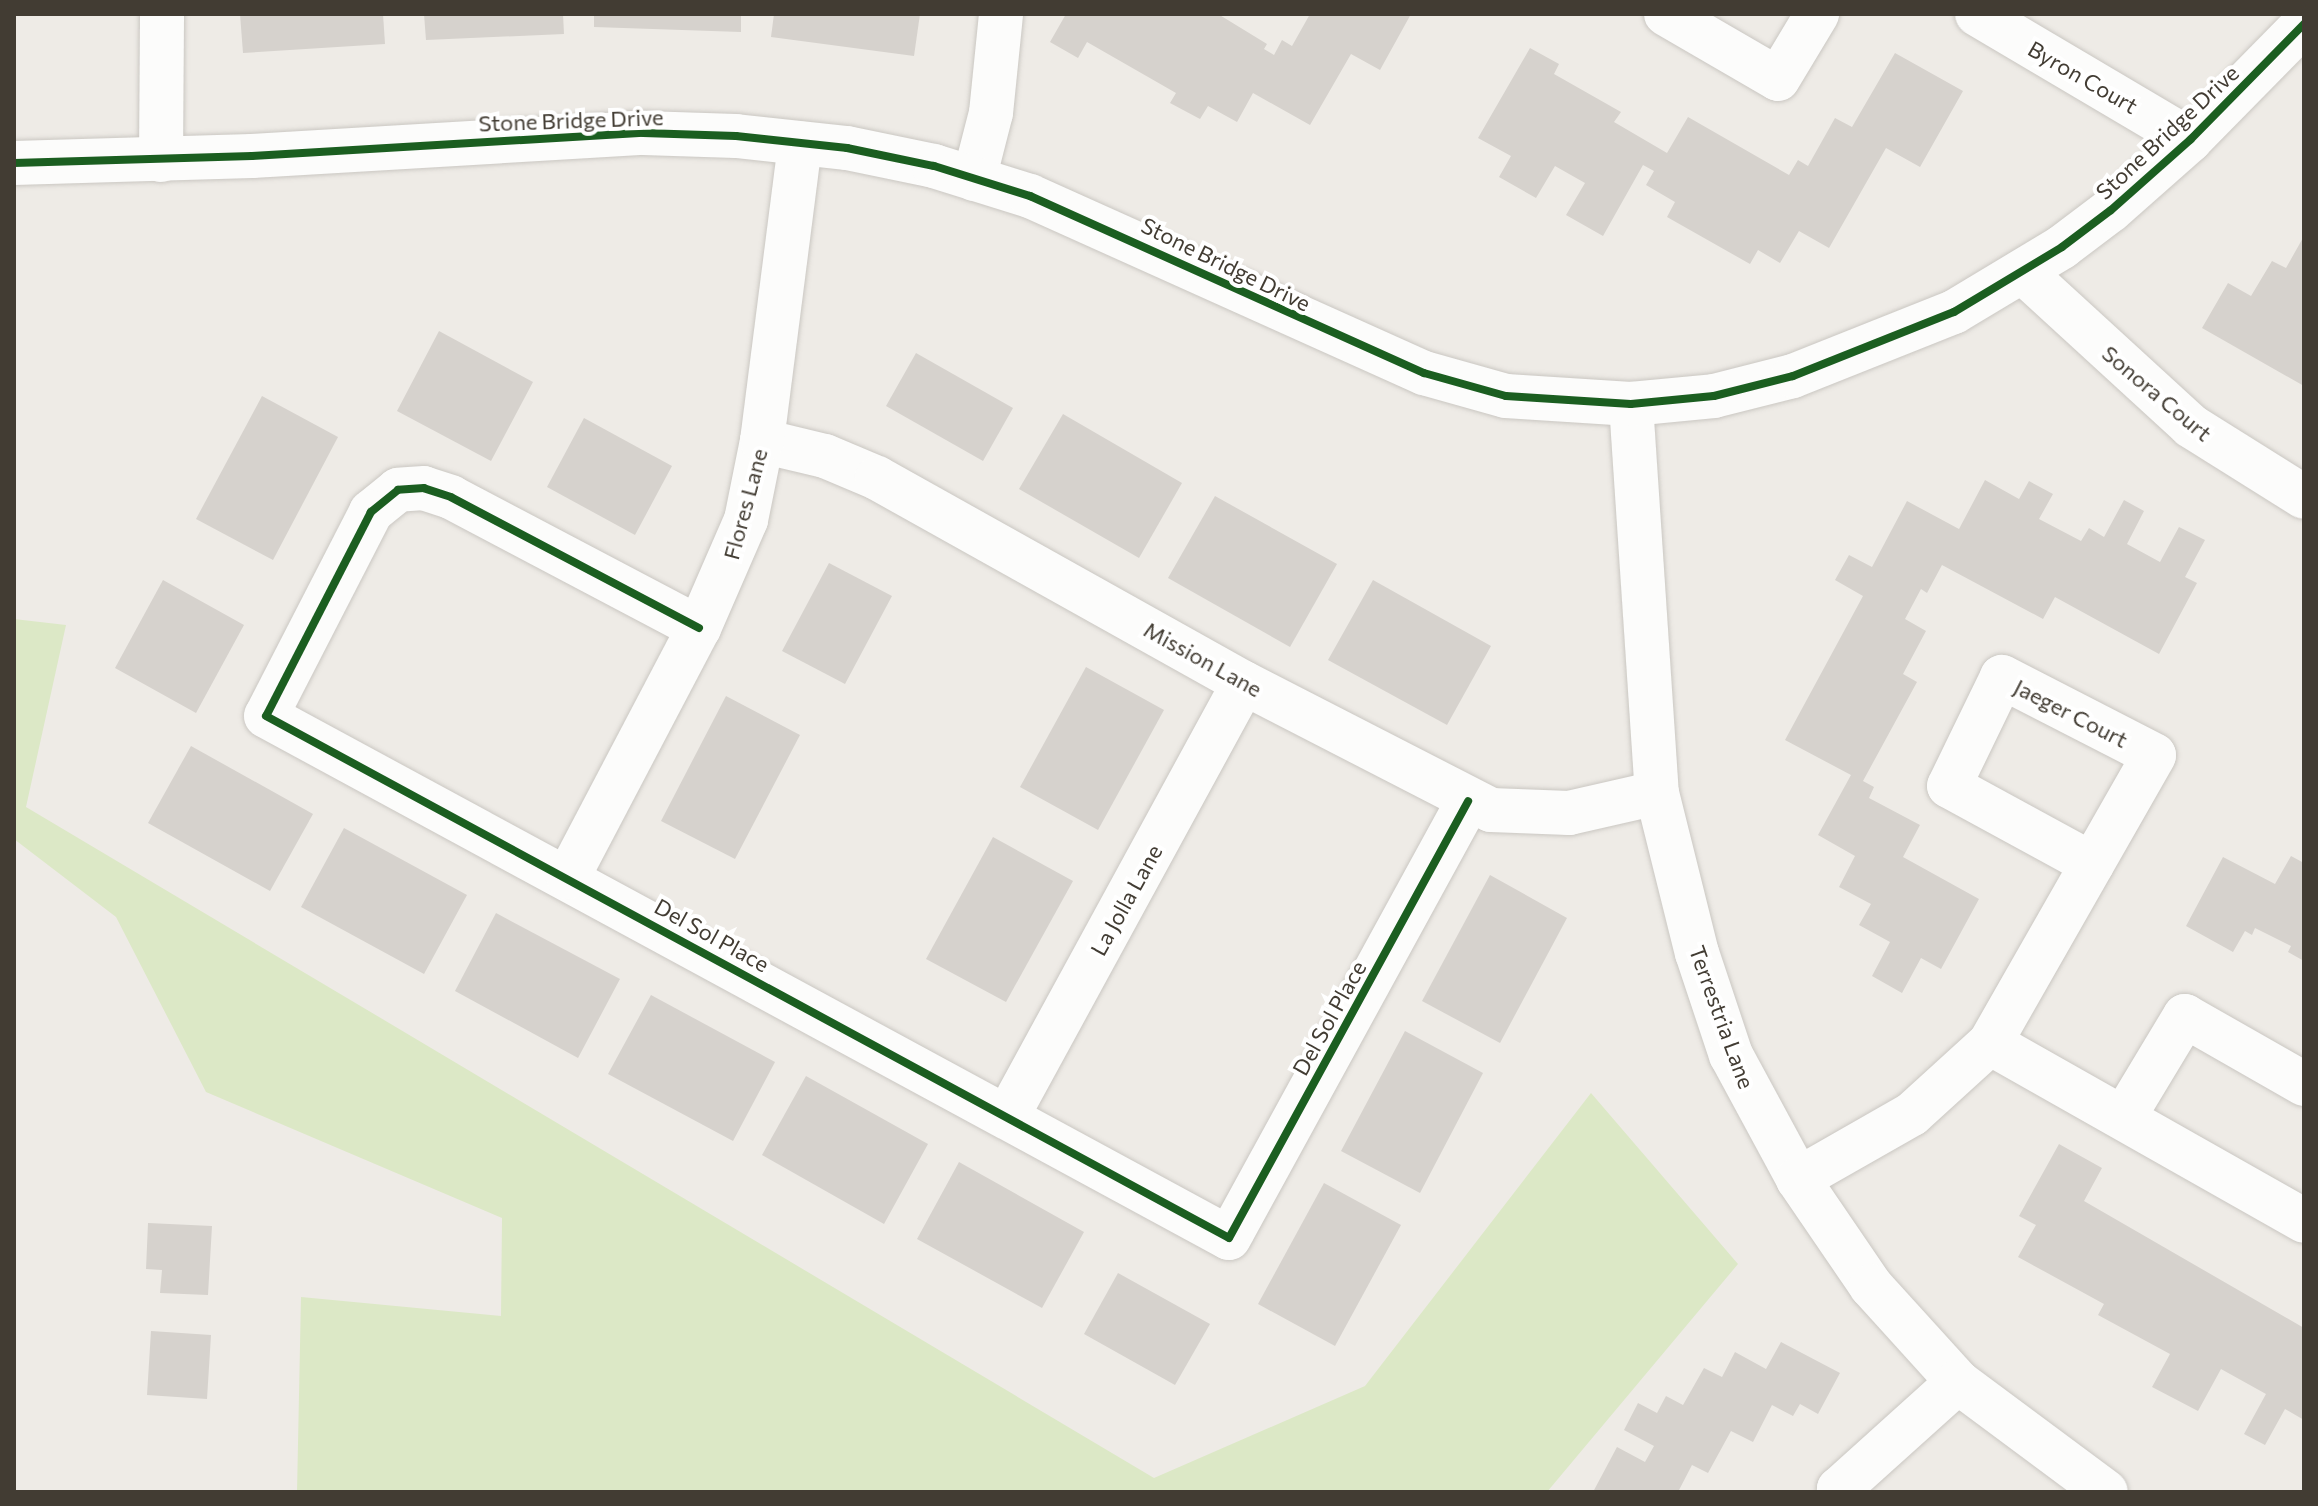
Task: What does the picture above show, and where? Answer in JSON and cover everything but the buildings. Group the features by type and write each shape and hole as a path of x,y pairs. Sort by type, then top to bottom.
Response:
{"street":[{"path":"161,160 162,14"},
{"path":"974,179 991,113 1001,14"},
{"path":"1666,14 1778,79 1817,14"},
{"name":"Byron Court","path":"1977,14 2190,140"},
{"name":"Stone Bridge Drive","path":"14,163 161,160 643,133 800,143 895,158 974,179 1110,229 1341,340 1424,373 1506,396 1631,404 1714,396 1793,376 1916,330 2023,272 2111,210 2190,140 2304,24"},
{"name":"Flores Lane","path":"568,877 734,555 762,441 800,143"},
{"name":"Sonora Court","path":"2023,272 2191,426 2304,497"},
{"name":"Terrestria Lane","path":"1631,404 1657,793 1697,953 1731,1055 1798,1179 1871,1286 1958,1382 2106,1492"},
{"name":"Mission Lane","path":"762,441 825,456 877,478 1244,683 1468,801 1491,810 1541,815 1657,793"},
{"name":"Del Sol Place","path":"699,628 451,497 424,488 398,490 371,512 266,716 1229,1238 1468,801"},
{"name":"Jaeger Court","path":"1798,1179 1912,1114 1990,1043 2092,864 2154,755 2002,677 1949,786 2092,864"},
{"name":"La Jolla Lane","path":"1007,1117 1244,683"},
{"path":"2124,1117 2185,1016 2304,1084"},
{"path":"1990,1043 2304,1221"},
{"path":"1844,1492 1839,1489 1958,1382"}],"green space":[{"path":"14,619 66,625 26,807 1154,1478 1365,1386 1591,1093 1738,1264 1547,1492 297,1492 301,1297 501,1316 502,1218 206,1092 116,917 14,839"}],"cycle path":[{"path":"14,163 252,156 643,133 736,136 847,148 934,166 1030,196 1424,373 1506,396 1631,404 1714,396 1793,376 1954,312 2062,247 2111,210 2190,140 2304,24"},
{"path":"699,628 451,497 424,488 398,490 371,512 266,716 1229,1238 1468,801"}]}
